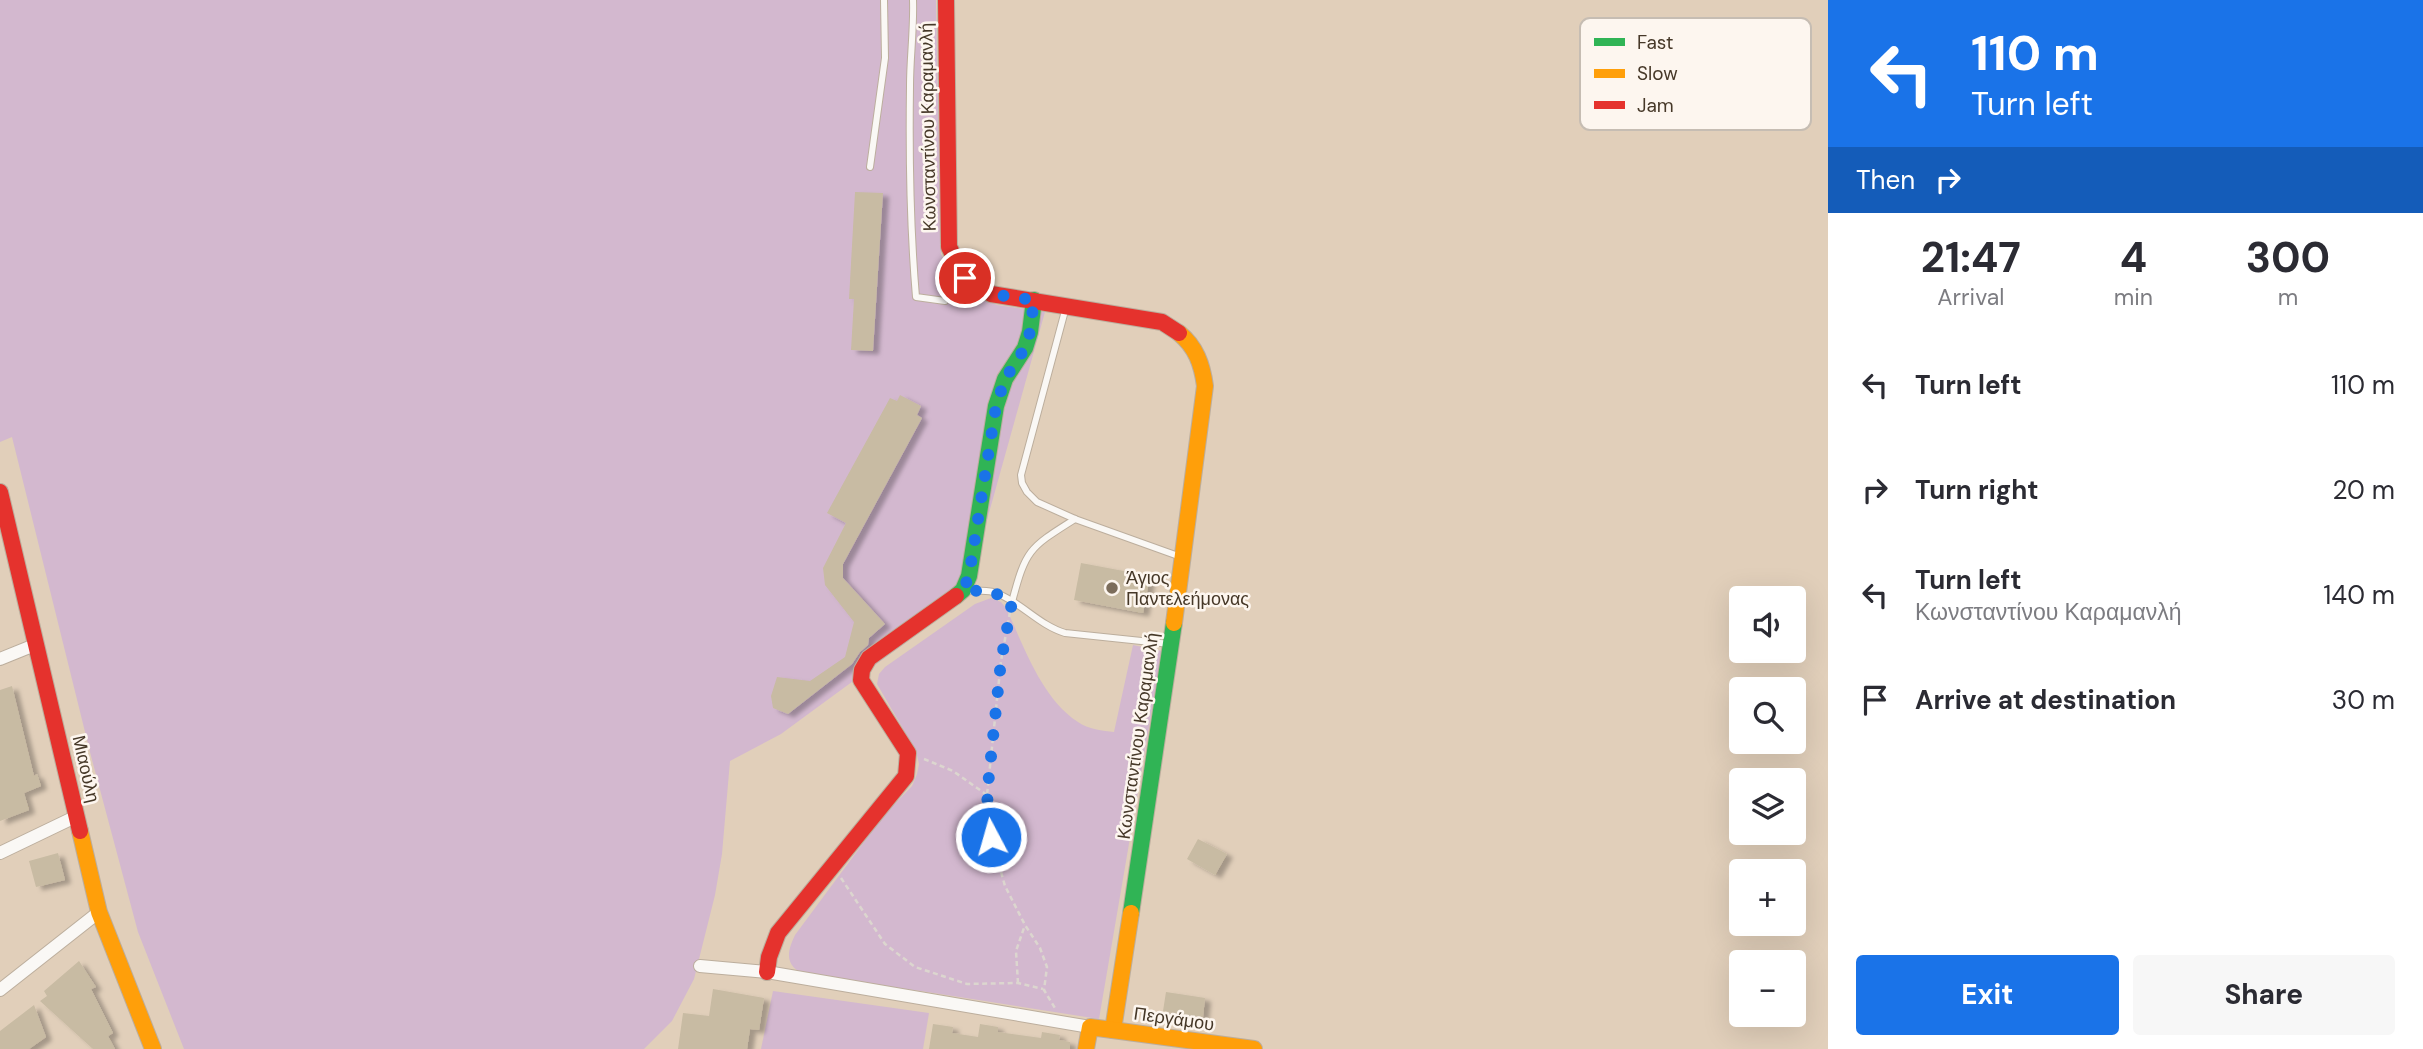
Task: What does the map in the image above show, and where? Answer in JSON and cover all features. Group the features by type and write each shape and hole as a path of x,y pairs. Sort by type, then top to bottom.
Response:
{"street":[{"name":"Κωνσταντίνου Καραμανλή","path":"946,0 949,247 965,278 991,294 1162,322 1181,332 1193,346 1202,364 1205,386 1171,644 1113,1030"},
{"path":"767,972 768,957 778,933 906,776 909,766 908,753 861,680 862,670 869,658 963,590 969,576 996,406 1005,379 1025,348 1034,300"},
{"name":"Μιαούλη","path":"0,492 99,912 153,1049"},
{"path":"0,659 37,644"},
{"path":"0,853 77,816"},
{"path":"0,990 99,912"},
{"path":"700,966 767,972 1090,1027 1086,1049"},
{"name":"Περγάμου","path":"1090,1027 1254,1049"}],"lane":[{"path":"870,167 885,58 884,0"},
{"path":"913,0 909,172 916,297 945,301"},
{"path":"1066,306 1021,475 1022,483 1037,502 1182,557"},
{"path":"1012,602 1022,565 1030,550 1076,519"},
{"path":"963,590 993,592 1050,628 1065,633 1171,644"}],"path":[{"path":"1012,602 1001,661 987,795 996,860 1005,886 1040,948 1047,967 1044,990 1065,1023"},
{"path":"908,753 953,771 987,795"},
{"path":"833,863 885,944 915,967 967,984 1018,983 1044,990"},
{"path":"1018,983 1016,951 1025,925"}],"shaded area":[{"path":"0,0 936,0 941,254 958,283 997,305 1045,312 965,599 781,734 730,761 722,854 715,895 694,979 672,1021 644,1049 184,1049 138,932 91,756 12,437 0,442"},
{"path":"991,598 1001,602 1006,608 1035,670 1054,699 1065,712 1091,728 1114,732 1133,645 1162,651 1099,1019 921,991 809,977 796,969 790,960 790,949 795,935 884,815 912,786 917,774 919,764 916,751 877,684 879,674 885,667 975,604"},
{"path":"773,991 929,1013 923,1049 761,1049"}],"building":[{"path":"855,192 883,193 873,351 851,350 854,299 849,299"},
{"path":"900,395 921,406 917,415 922,418 843,564 843,578 885,624 869,638 868,645 852,664 788,714 773,708 771,696 777,677 810,681 845,657 854,622 825,585 823,568 846,523 827,513 890,398 897,401"},
{"name":"Άγιος Παντελεήμονας","path":"1081,563 1150,576 1143,613 1074,600"},
{"path":"12,686 34,776 37,774 41,786 24,793 29,810 0,821 0,690"},
{"path":"1198,839 1227,854 1215,875 1187,859"},
{"path":"58,853 65,880 36,887 29,861"},
{"path":"79,961 96,987 91,989 113,1033 108,1036 115,1049 93,1049 40,1001 47,996 44,991"},
{"path":"713,989 764,998 759,1030 750,1029 747,1049 678,1049 683,1013 709,1016"},
{"path":"1166,992 1205,998 1203,1017 1163,1011"},
{"path":"34,1005 46,1037 29,1049 0,1049 0,1031"},
{"path":"933,1024 953,1027 952,1033 978,1037 980,1024 998,1027 998,1032 1041,1038 1042,1032 1060,1035 1059,1040 1070,1042 1070,1049 929,1049"}],"traffic: fast":[{"path":"956,596 963,590 969,576 996,406 1005,379 1025,348 1034,300"},
{"path":"1131,913 1174,623"}],"traffic: slow":[{"path":"1174,623 1205,386 1197,356 1179,333"},
{"path":"80,831 99,912 153,1049"},
{"path":"1113,1030 1131,913"},
{"path":"1086,1049 1090,1027 1254,1049"}],"traffic: jam":[{"path":"946,0 949,247 965,278 991,294 1162,322 1179,333"},
{"path":"0,492 80,831"},
{"path":"767,972 769,957 778,933 906,776 908,753 861,680 862,670 869,658 956,596"}],"place":[{"name":"Άγιος Παντελεήμονας","path":"1112,588"}],"route":[{"path":"965,278 991,294 1034,300 1025,348 1005,379 996,406 969,576 963,590 993,592 1012,602 1001,661 987,795 991,837"}]}
